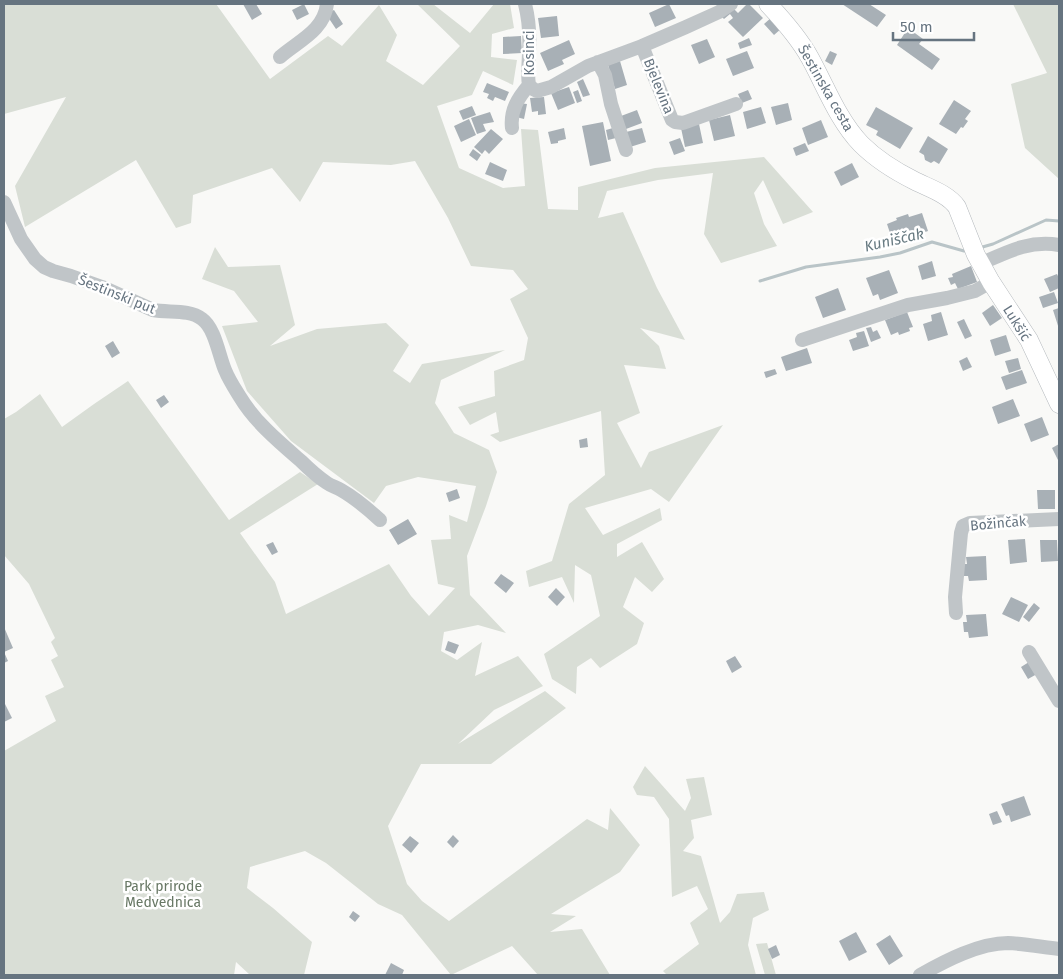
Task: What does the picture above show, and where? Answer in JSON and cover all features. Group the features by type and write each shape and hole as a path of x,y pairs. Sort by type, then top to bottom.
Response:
{"main road":[{"name":"Šestinska cesta","path":"768,4 790,28 810,57 838,112 859,142 882,163 954,203 976,254"},
{"name":"Lukšić","path":"976,254 991,282 1029,340 1059,404"}],"street":[{"path":"280,57 312,34 322,18 326,4"},
{"name":"Kosinci","path":"512,128 514,108 529,85 529,22 526,4"},
{"name":"Bjelevina","path":"529,85 537,91 543,90 598,62 642,46 712,16 731,4"},
{"name":"Bjelevina","path":"642,46 672,120 675,122 683,123 736,104"},
{"path":"598,62 605,75 611,104 626,150"},
{"name":"Šestinski put","path":"4,202 21,239 35,259 44,267 102,287 154,310 186,313 201,318 211,330 232,385 241,400 268,432 315,474 328,484 347,494 380,520"},
{"path":"976,254 1029,244 1059,245"},
{"path":"802,340 908,306 975,290 991,282"},
{"name":"Božinčak","path":"956,613 955,597 963,526 970,523 1059,519"},
{"path":"1029,652 1059,701"},
{"path":"920,975 955,957 990,945 1008,943 1059,949"}],"green space":[{"path":"4,4 216,4 270,79 328,36 342,46 379,5 397,35 386,61 423,85 460,46 417,4 433,4 470,33 494,4 510,4 514,28 492,34 491,57 517,60 513,85 483,71 472,95 437,106 459,168 503,188 525,186 521,129 538,130 548,209 578,210 578,187 655,168 764,157 813,212 783,224 763,180 754,193 764,224 777,246 721,263 704,234 713,173 658,180 607,191 598,218 623,212 657,288 685,340 640,328 659,346 666,369 624,365 640,413 617,423 641,468 649,452 723,425 669,502 651,489 585,508 603,535 660,508 662,520 617,544 617,557 642,542 664,579 652,592 635,577 623,607 644,623 637,644 600,668 591,658 577,667 576,694 552,679 544,654 600,616 591,575 575,565 574,603 562,577 529,587 526,571 552,561 569,504 605,475 601,411 500,442 490,435 499,432 496,412 470,425 458,407 495,396 494,371 524,360 528,338 510,299 528,289 513,270 471,266 448,218 415,161 391,165 323,162 300,202 272,168 193,195 191,223 176,228 136,160 25,227 15,186 66,97 4,114"},
{"path":"1013,4 1059,4 1059,179 1025,148 1011,84 1047,73"},
{"name":"Park prirode Medvednica","path":"215,247 228,267 280,265 295,325 270,346 317,329 386,323 409,345 393,371 410,383 422,364 505,350 441,380 435,403 454,433 489,450 497,472 467,556 470,595 506,633 478,625 444,632 441,651 457,660 482,642 475,676 518,656 543,686 494,710 458,744 545,691 566,708 491,764 421,764 388,826 407,884 422,901 449,921 587,819 608,830 610,808 640,845 620,872 551,914 576,916 550,932 582,929 610,975 538,975 512,946 451,975 402,915 378,904 326,863 305,851 250,867 247,888 312,942 304,975 250,975 236,962 234,975 4,975 4,751 56,721 45,696 64,687 51,660 58,656 51,642 55,638 29,584 4,555 4,419 40,394 62,427 128,381 229,520 300,472 318,484 240,533 275,582 286,614 389,564 411,596 429,616 455,588 438,584 431,540 451,539 449,515 467,522 476,486 418,477 386,486 374,503 291,441 247,391 222,326 258,322 234,291 202,279"},
{"path":"645,766 685,811 691,798 686,779 704,777 712,815 691,820 694,838 683,851 701,856 720,923 730,912 737,894 764,892 769,910 753,918 748,945 756,975 667,975 663,971 699,944 690,923 708,909 697,886 672,897 669,819 654,797 637,795 633,787"},
{"path":"767,943 776,975 765,975 756,944"}],"building":[{"path":"243,4 256,4 262,14 252,20"},
{"path":"304,4 309,14 297,20 292,10"},
{"path":"669,4 676,18 655,27 649,13"},
{"path":"747,4 763,18 743,37 728,22 733,18 730,14 724,19 720,15 731,6 738,13"},
{"path":"842,4 869,4 886,15 877,27"},
{"path":"334,10 343,24 336,29 326,14"},
{"path":"557,16 559,36 541,38 538,18"},
{"path":"772,17 782,28 774,35 764,24"},
{"path":"908,28 923,39 919,44 940,59 932,70 897,45"},
{"path":"521,36 522,53 503,54 503,37"},
{"path":"749,38 752,45 740,49 738,43"},
{"path":"707,39 715,57 699,64 691,45"},
{"path":"569,40 575,54 562,60 564,64 548,71 540,53"},
{"path":"747,51 754,68 733,76 726,59"},
{"path":"830,51 837,54 832,65 825,61"},
{"path":"620,61 627,85 615,89 608,65"},
{"path":"583,79 590,95 583,97 577,82"},
{"path":"487,83 509,92 505,101 495,97 493,101 487,98 489,94 483,92"},
{"path":"569,87 575,103 558,110 551,93"},
{"path":"578,90 582,101 577,103 573,92"},
{"path":"748,90 752,99 742,103 738,94"},
{"path":"544,97 546,114 538,115 538,111 532,112 530,98"},
{"path":"954,100 971,111 965,119 968,121 956,134 939,124"},
{"path":"518,103 527,104 524,119 516,117"},
{"path":"788,103 792,120 776,125 771,107"},
{"path":"472,106 476,115 463,120 459,111"},
{"path":"761,107 766,123 747,129 743,112"},
{"path":"876,107 913,128 900,149 876,135 878,131 866,125"},
{"path":"637,110 642,123 626,129 621,116"},
{"path":"490,112 494,122 483,124 486,131 477,134 471,118"},
{"path":"730,115 735,136 714,141 709,120"},
{"path":"469,119 476,135 461,142 454,126"},
{"path":"821,120 828,137 808,145 802,128"},
{"path":"603,122 611,161 590,166 582,126"},
{"path":"699,124 703,143 685,147 681,128"},
{"path":"564,128 566,139 551,144 548,132"},
{"path":"613,128 616,138 608,140 606,130"},
{"path":"642,128 646,142 630,147 626,132"},
{"path":"491,129 503,139 489,154 485,150 482,154 474,147"},
{"path":"928,136 948,149 939,164 934,161 931,163 925,160 924,155 919,152"},
{"path":"680,138 685,151 674,155 669,142"},
{"path":"805,143 809,151 796,156 793,148"},
{"path":"473,149 481,155 477,161 469,155"},
{"path":"490,162 507,170 503,181 485,174"},
{"path":"852,163 859,177 841,186 834,172"},
{"path":"922,213 928,231 903,242 902,239 893,242 887,224 897,220 896,218 908,214 909,217"},
{"path":"932,261 936,276 922,280 918,266"},
{"path":"971,266 977,282 958,289 955,283 951,285 948,278 953,277 952,274"},
{"path":"889,270 898,293 880,300 878,294 873,296 866,278"},
{"path":"1059,275 1059,288 1050,292 1044,279"},
{"path":"838,288 846,310 823,318 815,297"},
{"path":"1054,292 1058,303 1043,308 1039,297"},
{"path":"993,305 1002,318 990,326 982,313"},
{"path":"1059,308 1059,329 1053,310"},
{"path":"907,312 913,327 909,328 910,331 899,335 898,332 891,335 885,320"},
{"path":"941,312 948,335 928,341 923,324 932,321 931,315"},
{"path":"964,319 972,336 965,339 957,322"},
{"path":"871,327 873,332 877,330 881,338 871,342 866,328"},
{"path":"864,331 869,346 853,351 849,340 857,337 856,333"},
{"path":"1006,335 1011,351 995,356 990,340"},
{"path":"113,341 120,353 112,358 105,346"},
{"path":"807,348 812,363 786,371 781,357"},
{"path":"967,357 972,367 963,371 959,361"},
{"path":"1018,358 1021,369 1009,373 1005,361"},
{"path":"775,369 777,374 766,378 764,372"},
{"path":"1022,370 1027,383 1006,390 1001,377"},
{"path":"164,395 169,402 161,408 156,400"},
{"path":"1013,399 1020,416 998,424 992,407"},
{"path":"1042,417 1049,435 1031,442 1024,424"},
{"path":"587,438 588,447 580,448 579,440"},
{"path":"1059,444 1059,462 1052,448"},
{"path":"457,489 460,498 449,502 446,493"},
{"path":"1037,490 1055,490 1055,509 1038,509"},
{"path":"408,519 417,534 398,545 389,530"},
{"path":"1025,539 1027,562 1010,564 1008,540"},
{"path":"1040,540 1057,540 1058,561 1041,562"},
{"path":"273,542 278,552 272,555 266,545"},
{"path":"986,556 987,580 969,581 968,576 963,576 963,564 967,564 966,557"},
{"path":"501,574 514,583 506,593 494,583"},
{"path":"556,588 565,597 557,606 548,597"},
{"path":"1011,597 1028,605 1019,622 1002,614"},
{"path":"1034,603 1040,608 1029,622 1023,617"},
{"path":"986,614 988,636 969,638 968,632 964,632 963,622 967,622 966,615"},
{"path":"4,627 13,648 4,652"},
{"path":"448,641 459,645 455,654 445,650"},
{"path":"4,652 8,661 4,663"},
{"path":"735,656 742,667 732,673 726,661"},
{"path":"1029,662 1037,674 1028,679 1021,667"},
{"path":"4,702 12,718 4,722"},
{"path":"1024,796 1031,815 1011,822 1009,815 1006,816 1001,804"},
{"path":"997,811 1002,822 993,825 989,814"},
{"path":"453,835 459,841 453,848 447,842"},
{"path":"410,836 419,843 411,853 402,845"},
{"path":"353,911 360,916 355,922 349,917"},
{"path":"856,932 867,952 849,961 839,941"},
{"path":"890,935 903,956 889,965 876,944"},
{"path":"776,945 780,955 772,959 768,949"},
{"path":"391,963 404,970 402,975 385,975"}],"waterway":[{"name":"Kuniščak","path":"979,248 993,244 1046,220 1059,221"},
{"name":"Kuniščak","path":"760,281 806,267 900,253 932,242 968,251"}]}
